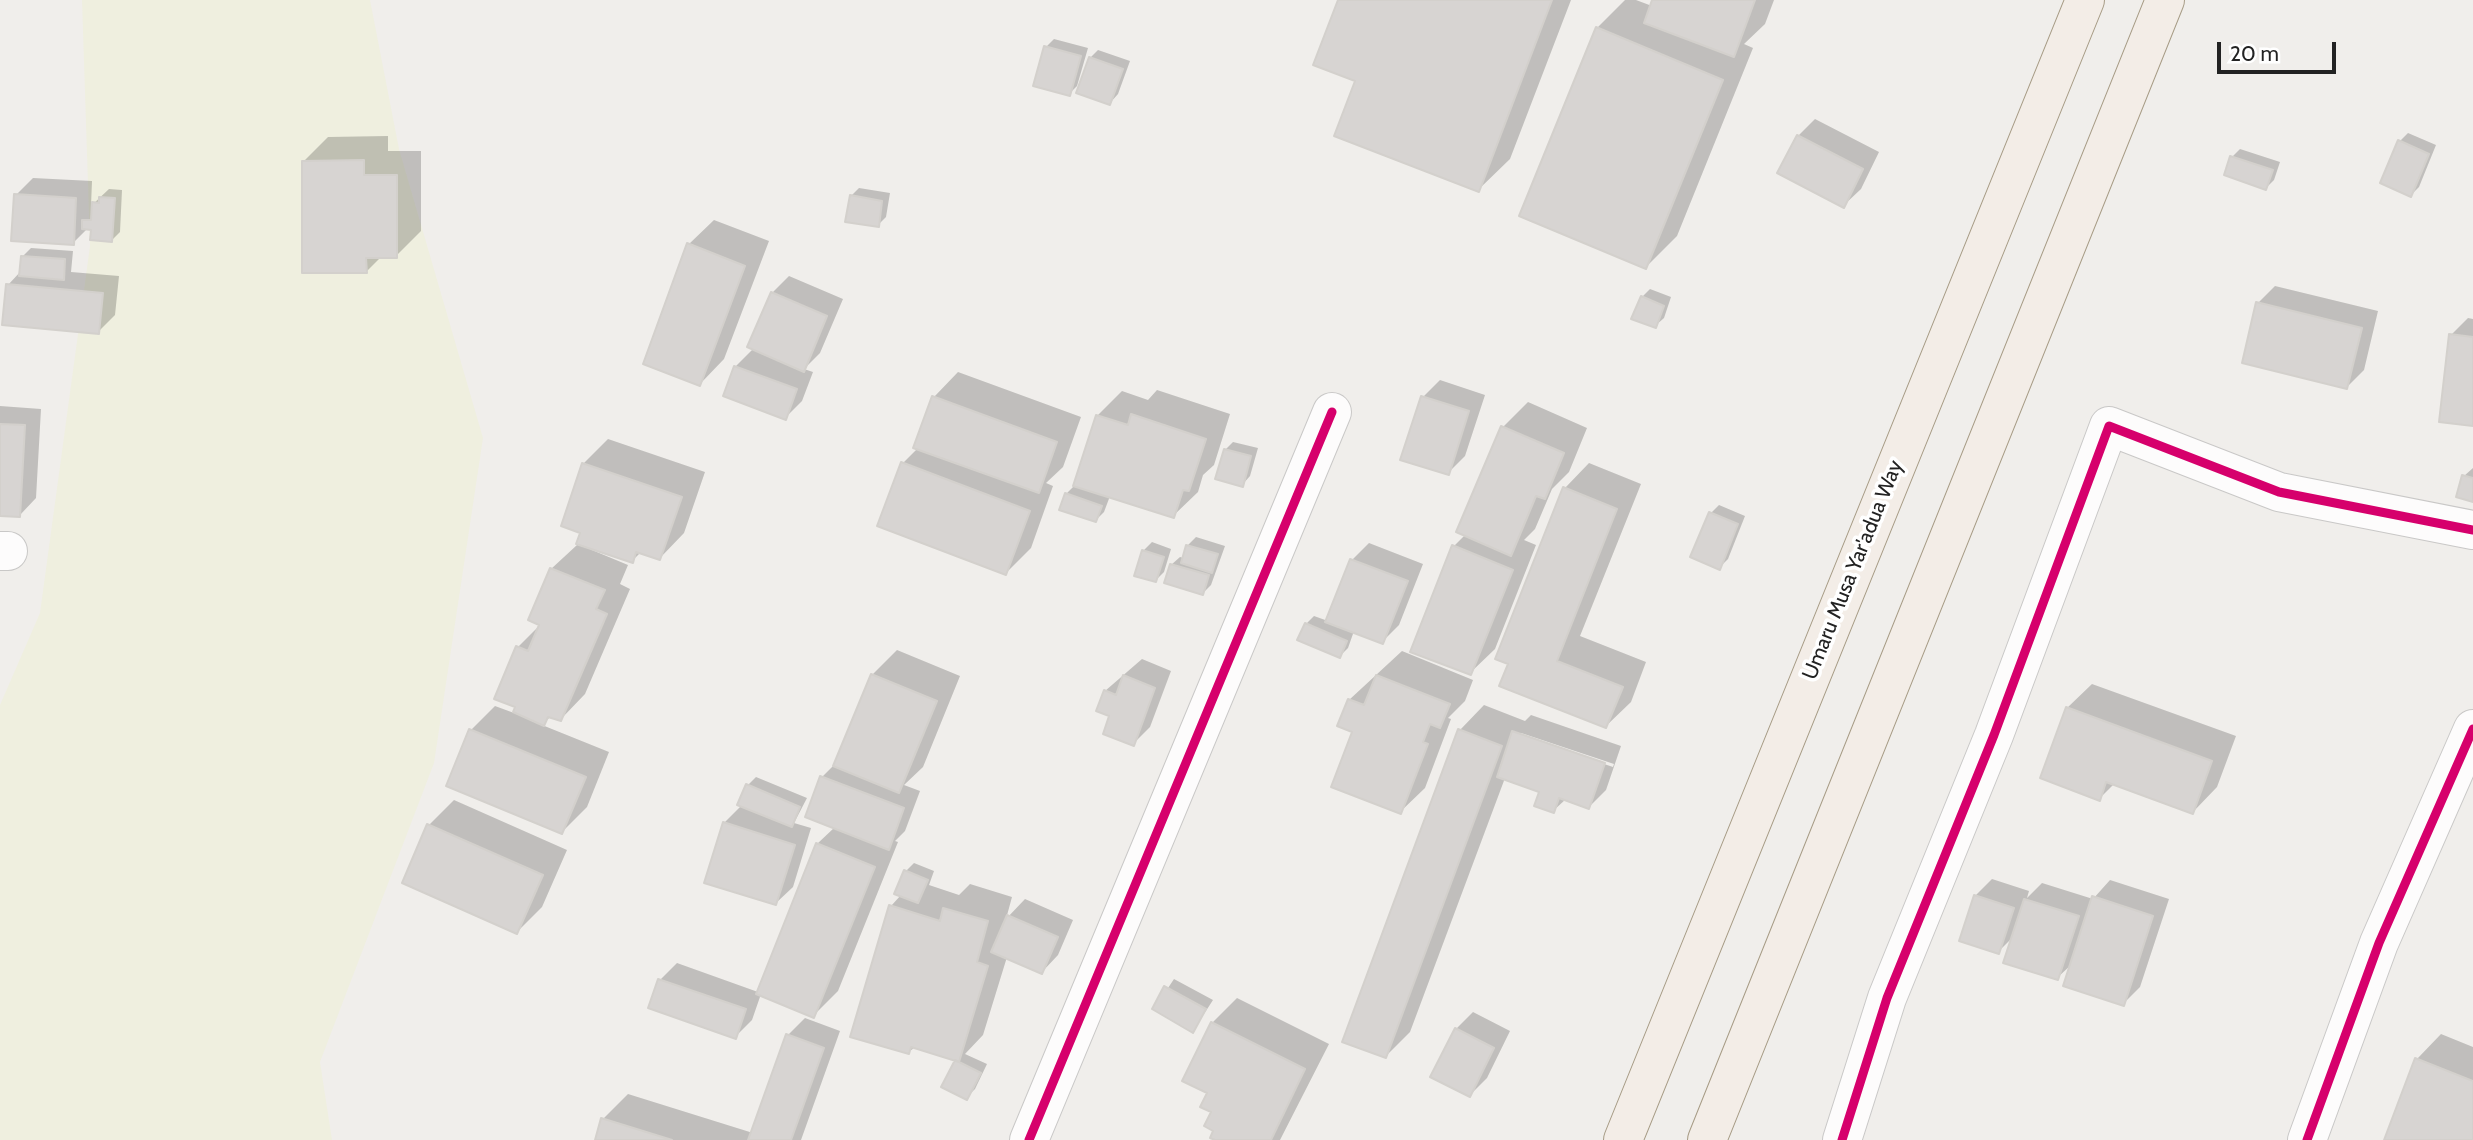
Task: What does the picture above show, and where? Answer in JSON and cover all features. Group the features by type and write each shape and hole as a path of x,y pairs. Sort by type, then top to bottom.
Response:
{"main road":[{"name":"Umaru Musa Yar'adua Way","path":"1623,1140 2085,0"},
{"path":"1707,1140 2165,0"}],"street":[{"path":"1028,1140 1332,412"},
{"path":"1842,1140 1887,998 1994,735 2109,426 2279,492 2473,530"},
{"path":"2307,1140 2379,943 2473,729"}],"green space":[{"path":"82,0 370,0 399,149 483,438 434,763 320,1062 332,1140 0,1140 0,705 40,613 90,246"}],"building":[{"path":"1338,0 1552,0 1479,192 1334,136 1355,81 1313,65"},
{"path":"1652,0 1755,0 1734,57 1644,23"},
{"path":"1596,27 1723,80 1646,269 1519,216"},
{"path":"1044,46 1081,56 1070,96 1033,86"},
{"path":"1089,57 1123,69 1110,105 1076,93"},
{"path":"1797,135 1863,169 1844,208 1777,173"},
{"path":"2398,140 2429,154 2411,197 2380,183"},
{"path":"2230,156 2273,170 2266,190 2224,175"},
{"path":"364,160 364,175 397,175 397,258 366,258 367,273 302,273 302,161"},
{"path":"14,194 76,198 74,245 11,241"},
{"path":"850,195 882,201 879,227 845,222"},
{"path":"99,197 115,198 112,242 90,240 91,230 82,229 82,220 91,220 92,202 99,203"},
{"path":"687,243 745,266 700,386 643,364"},
{"path":"21,256 65,259 64,280 19,276"},
{"path":"6,284 103,293 99,334 2,325"},
{"path":"771,292 827,316 804,372 747,347"},
{"path":"1641,296 1664,306 1656,328 1631,319"},
{"path":"2256,302 2362,328 2347,389 2242,363"},
{"path":"2449,334 2473,337 2473,426 2439,422"},
{"path":"734,366 797,389 786,420 723,396"},
{"path":"932,396 1057,442 1039,493 913,448"},
{"path":"1421,396 1469,411 1449,475 1400,460"},
{"path":"1131,414 1206,439 1189,491 1183,490 1174,518 1073,486 1096,415 1128,425"},
{"path":"0,424 25,425 20,517 0,516"},
{"path":"1501,426 1564,453 1545,499 1536,496 1511,556 1456,532"},
{"path":"1224,449 1251,456 1243,487 1215,479"},
{"path":"901,462 1030,511 1006,575 877,526"},
{"path":"582,463 682,497 660,560 636,552 633,563 576,544 580,533 561,526"},
{"path":"2462,475 2473,478 2473,502 2456,497"},
{"path":"1563,487 1617,509 1557,661 1623,687 1606,728 1499,686 1508,664 1495,659"},
{"path":"1065,493 1102,506 1096,522 1059,510"},
{"path":"1709,512 1738,524 1720,570 1690,557"},
{"path":"1186,545 1218,554 1212,573 1181,563"},
{"path":"1452,545 1513,570 1471,675 1410,652"},
{"path":"1142,550 1164,557 1156,582 1134,576"},
{"path":"1350,559 1408,581 1383,644 1325,622"},
{"path":"1170,564 1209,575 1203,595 1164,583"},
{"path":"550,568 605,590 596,609 607,614 561,721 548,717 544,726 513,712 515,707 494,699 516,646 528,651 539,625 528,620"},
{"path":"1305,623 1347,641 1340,658 1297,640"},
{"path":"871,674 937,701 899,793 833,766"},
{"path":"1123,675 1155,688 1134,746 1103,734 1109,716 1096,711 1104,690 1116,695"},
{"path":"1376,675 1450,704 1440,728 1430,724 1423,742 1428,744 1401,814 1331,787 1352,732 1337,726 1348,699 1364,705"},
{"path":"2066,707 2212,761 2193,814 2106,782 2100,801 2040,778"},
{"path":"469,729 586,777 562,834 446,786"},
{"path":"1458,729 1502,746 1386,1058 1342,1042"},
{"path":"1512,731 1605,763 1589,809 1559,798 1554,813 1534,806 1539,792 1497,777"},
{"path":"820,776 904,808 889,850 805,817"},
{"path":"746,784 800,807 792,827 737,805"},
{"path":"723,822 795,845 776,905 704,883"},
{"path":"427,824 543,875 517,934 402,883"},
{"path":"816,843 875,867 814,1018 756,994"},
{"path":"904,870 928,880 918,903 894,894"},
{"path":"1974,895 2014,908 1999,954 1959,941"},
{"path":"2092,896 2153,916 2124,1006 2063,986"},
{"path":"2024,899 2079,916 2058,980 2003,963"},
{"path":"889,905 940,921 943,908 988,921 977,962 988,966 959,1062 911,1047 909,1054 850,1037"},
{"path":"1007,915 1058,937 1042,974 991,952"},
{"path":"658,979 746,1009 736,1039 648,1008"},
{"path":"1164,986 1206,1009 1193,1033 1152,1009"},
{"path":"1211,1022 1305,1069 1271,1140 1210,1138 1213,1131 1204,1126 1211,1112 1200,1107 1207,1093 1182,1081"},
{"path":"1455,1028 1494,1048 1470,1097 1430,1077"},
{"path":"786,1034 824,1048 791,1140 748,1140"},
{"path":"2415,1058 2473,1081 2473,1140 2384,1140"},
{"path":"955,1060 981,1073 967,1100 941,1087"},
{"path":"601,1118 672,1140 595,1140"}],"cycle path":[{"path":"1029,1140 1332,412"},
{"path":"1842,1140 1887,998 1994,735 2109,426 2279,492 2473,530"},
{"path":"2307,1140 2379,943 2473,729"}]}
